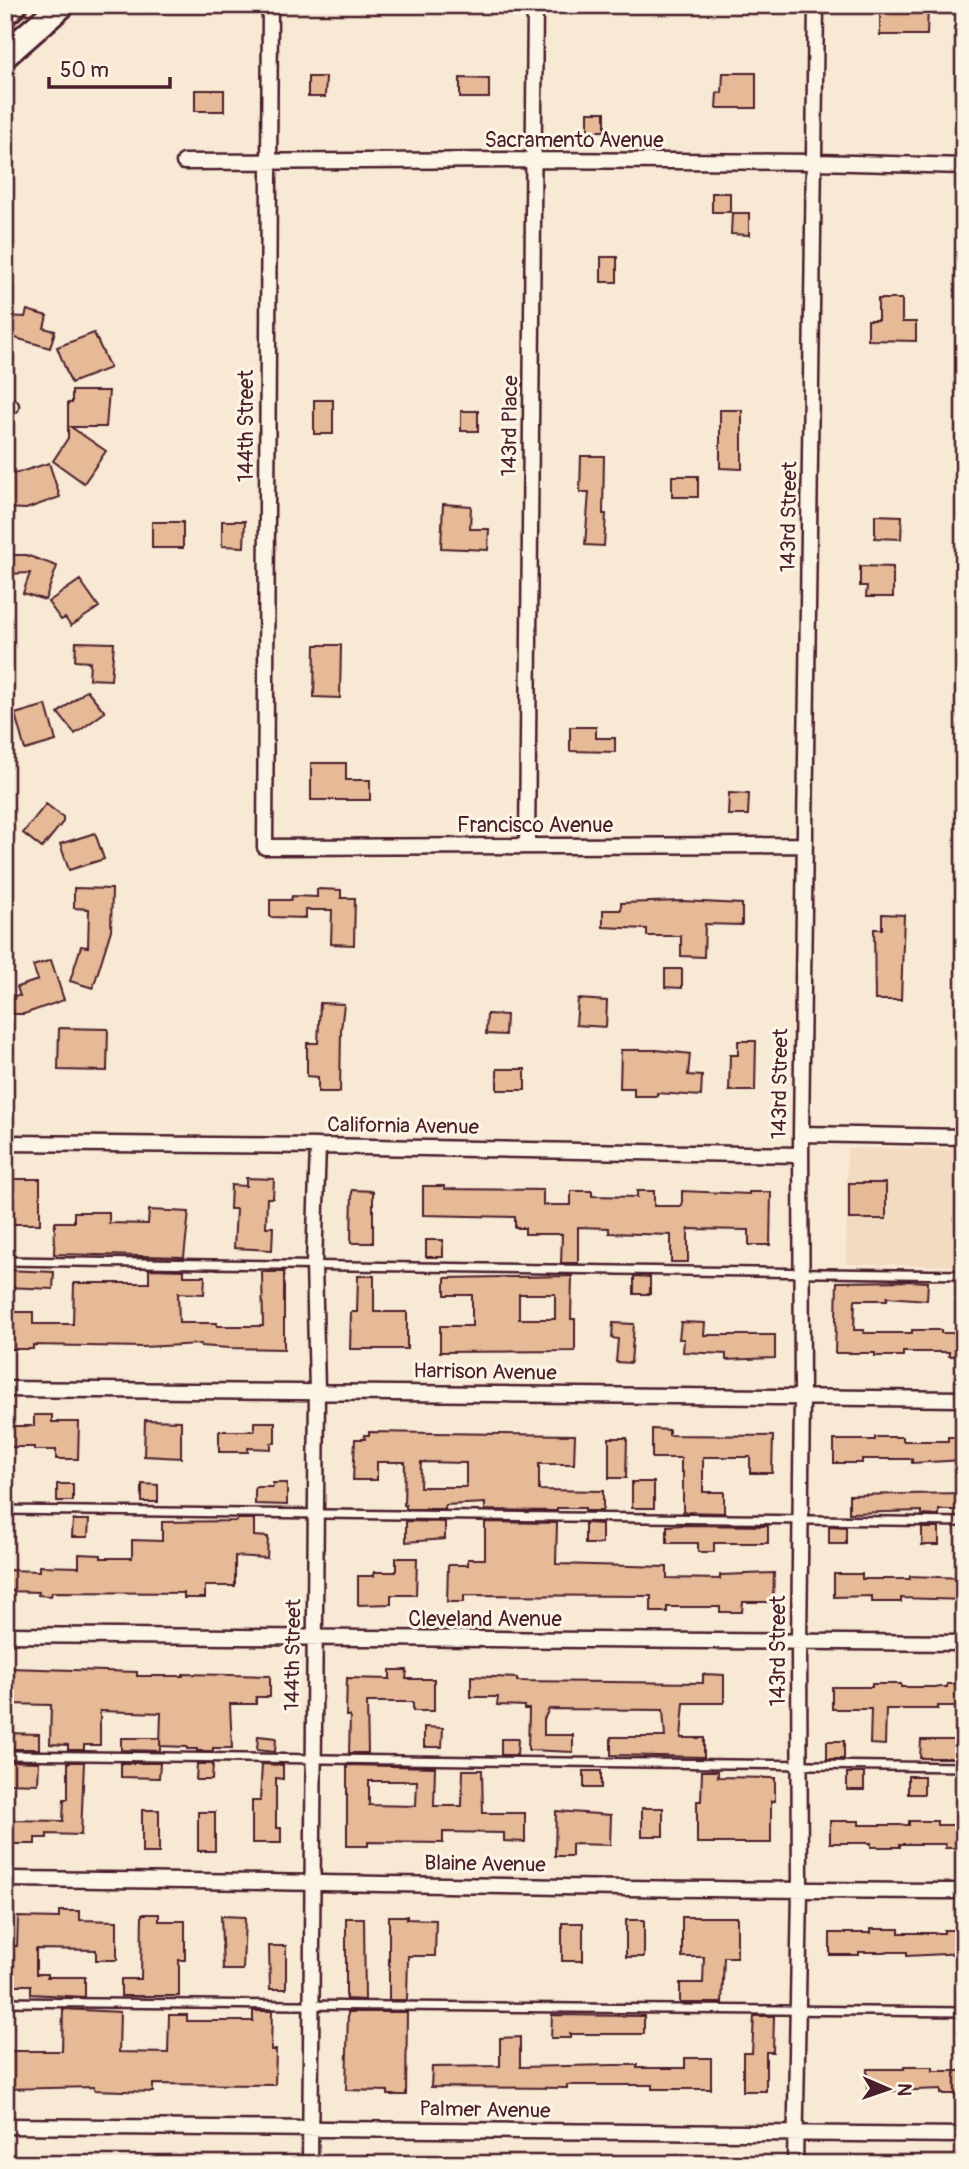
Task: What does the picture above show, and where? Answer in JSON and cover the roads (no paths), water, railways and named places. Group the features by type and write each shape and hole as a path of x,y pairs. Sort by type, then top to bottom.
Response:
{"highway":[{"path":"5,13 14,5"},
{"path":"5,55 62,5"}],"street":[{"name":"144th Street","path":"265,847 270,5"},
{"name":"143rd Place","path":"527,846 535,5"},
{"name":"143rd Street","path":"794,2164 800,1891 800,1155 816,162 816,5"},
{"name":"Sacramento Avenue","path":"184,162 534,160 964,166"},
{"name":"Francisco Avenue","path":"265,847 804,845"},
{"path":"801,1134 964,1137"},
{"name":"California Avenue","path":"5,1143 800,1155"},
{"name":"144th Street","path":"310,2164 317,1390 314,1265 318,1146"},
{"name":"Harrison Avenue","path":"5,1389 317,1390 964,1399"},
{"name":"Cleveland Avenue","path":"5,1636 964,1643"},
{"name":"Blaine Avenue","path":"5,1879 964,1891"},
{"name":"Palmer Avenue","path":"5,2126 964,2135"}],"lane":[{"path":"5,1261 964,1275"},
{"path":"5,1510 964,1522"},
{"path":"5,1755 964,1767"},
{"path":"5,2002 964,2012"}]}
